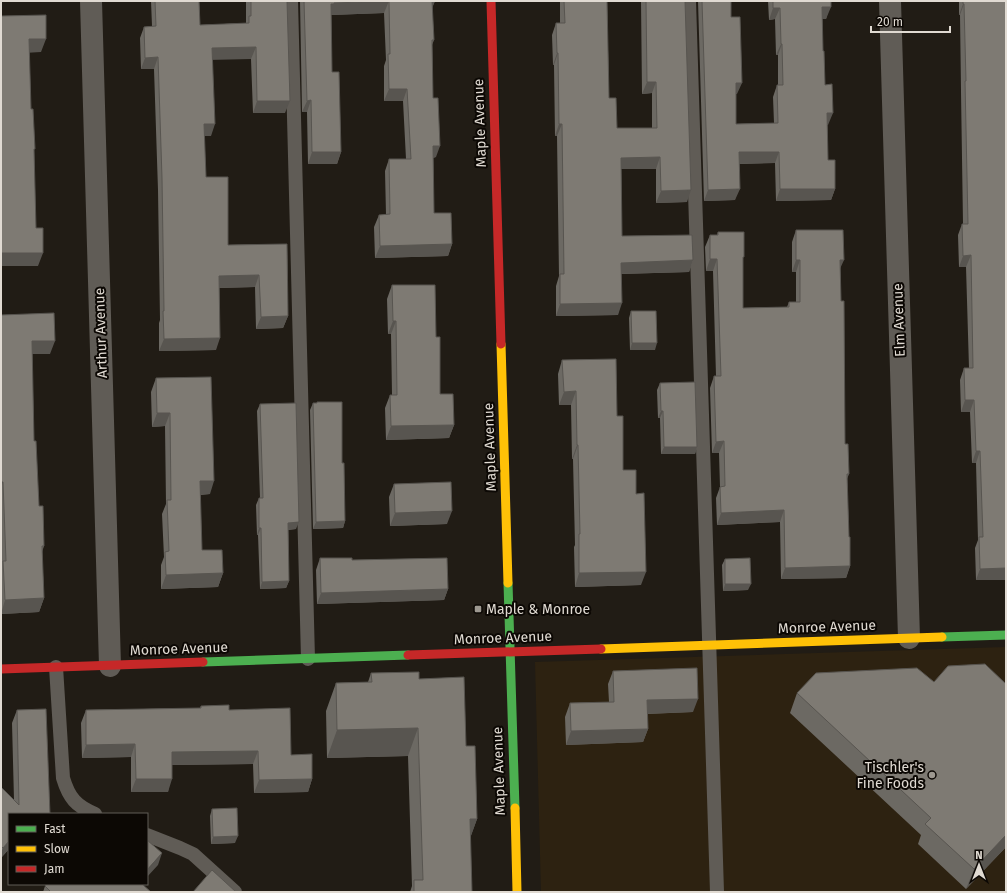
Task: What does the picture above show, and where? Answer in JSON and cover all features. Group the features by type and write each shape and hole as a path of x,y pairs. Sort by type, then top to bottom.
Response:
{"street":[{"name":"Arthur Avenue","path":"91,1 110,666"},
{"name":"Maple Avenue","path":"491,1 517,892"},
{"name":"Elm Avenue","path":"890,1 909,638"},
{"name":"Monroe Avenue","path":"1,669 1006,635"}],"lane":[{"path":"291,1 308,659"},
{"path":"689,1 717,892"},
{"path":"56,667 63,778 65,787 79,806 93,813"},
{"path":"148,835 193,854 235,892"}],"shaded area":[{"path":"1006,647 1006,892 541,892 535,662"}],"building":[{"path":"155,1 199,1 200,25 249,23 249,16 251,16 251,1 287,1 290,101 257,101 256,47 212,48 215,124 204,124 206,177 228,177 228,245 287,244 288,316 261,317 259,275 219,276 220,338 164,339 162,178 158,57 145,58 144,27 156,26"},
{"path":"304,1 389,1 331,4 332,72 339,72 341,152 312,152 311,100 307,101"},
{"path":"389,1 432,1 434,40 432,40 433,98 438,98 440,146 433,146 434,213 451,213 452,244 380,246 379,215 390,214 389,159 411,159 407,89 389,89"},
{"path":"564,1 607,1 609,98 616,98 617,128 657,128 656,82 647,82 646,1 685,1 691,190 661,191 660,157 621,158 622,236 692,235 693,260 621,263 622,303 560,304 560,274 564,274 562,124 559,124 556,23 565,23"},
{"path":"702,1 731,1 731,17 740,17 742,83 736,83 736,124 778,123 777,85 783,85 782,44 780,8 773,8 773,1 831,1 831,7 822,7 825,85 832,84 833,113 827,113 828,160 835,160 835,189 780,189 779,152 739,152 740,189 708,190"},
{"path":"963,1 1006,1 1006,568 980,569 979,537 983,537 980,451 976,451 974,400 965,400 964,368 973,368 971,255 963,256 962,224 968,224 966,81"},
{"path":"46,15 46,39 29,39 31,109 33,109 35,149 36,228 43,228 43,253 1,253 1,16"},
{"path":"796,230 843,230 844,260 840,260 841,301 844,301 845,444 848,444 849,474 847,474 850,566 785,568 784,510 721,513 720,487 725,486 724,441 716,442 714,376 721,376 717,259 710,259 710,235 718,235 718,232 744,232 743,308 789,307 789,302 800,302 800,260 796,260"},
{"path":"392,285 435,285 436,337 440,337 440,394 453,394 454,425 391,426 390,395 397,395 396,321 393,321"},
{"path":"631,311 656,311 657,343 632,343"},
{"path":"54,313 55,341 32,341 34,441 36,441 39,506 43,506 44,546 42,546 44,598 5,600 3,561 6,561 3,482 1,482 1,315"},
{"path":"616,359 617,416 623,416 623,470 636,470 636,494 644,493 646,572 579,573 580,534 576,391 564,392 562,360"},
{"path":"211,377 214,481 200,481 202,550 222,550 223,573 166,575 165,552 169,551 167,500 171,500 170,413 157,413 156,378"},
{"path":"695,382 697,447 664,447 663,411 661,411 660,383"},
{"path":"342,402 342,463 344,463 345,521 316,522 313,403"},
{"path":"296,403 299,522 288,523 289,581 262,582 261,528 259,528 259,498 263,498 260,404"},
{"path":"451,482 452,511 395,513 394,484"},
{"path":"320,558 352,558 352,560 447,558 448,589 321,593"},
{"path":"750,558 751,584 725,584 725,559"},
{"name":"Tischler's Fine Foods","path":"985,664 1006,684 1006,835 974,869 925,824 931,818 797,693 816,673 917,668 934,682 948,666"},
{"path":"697,668 698,699 647,700 648,729 571,731 570,703 614,702 613,671"},
{"path":"419,672 419,679 464,677 466,746 475,746 477,819 470,819 472,892 414,892 414,880 423,880 418,728 337,730 336,683 372,682 371,673"},
{"path":"229,705 229,710 290,708 291,755 312,754 312,779 259,780 258,751 172,752 172,779 136,779 135,744 86,745 86,710 201,708 201,706"},
{"path":"46,709 50,813 8,813 8,842 3,848 1,846 1,787 19,805 17,710"},
{"path":"237,808 238,836 213,837 212,809"},
{"path":"148,841 162,853 148,869"},
{"path":"212,870 236,892 193,892"},
{"path":"143,885 151,892 51,892 45,886"}],"traffic: fast":[{"path":"508,583 515,808"},
{"path":"942,637 1006,635"},
{"path":"203,662 408,655"}],"traffic: slow":[{"path":"501,344 508,583"},
{"path":"601,649 942,637"},
{"path":"515,808 517,892"}],"traffic: jam":[{"path":"491,1 501,344"},
{"path":"408,655 601,649"},
{"path":"1,669 203,662"}],"place":[{"name":"Maple & Monroe","path":"478,609"},
{"name":"Tischler's Fine Foods","path":"932,775"}]}
